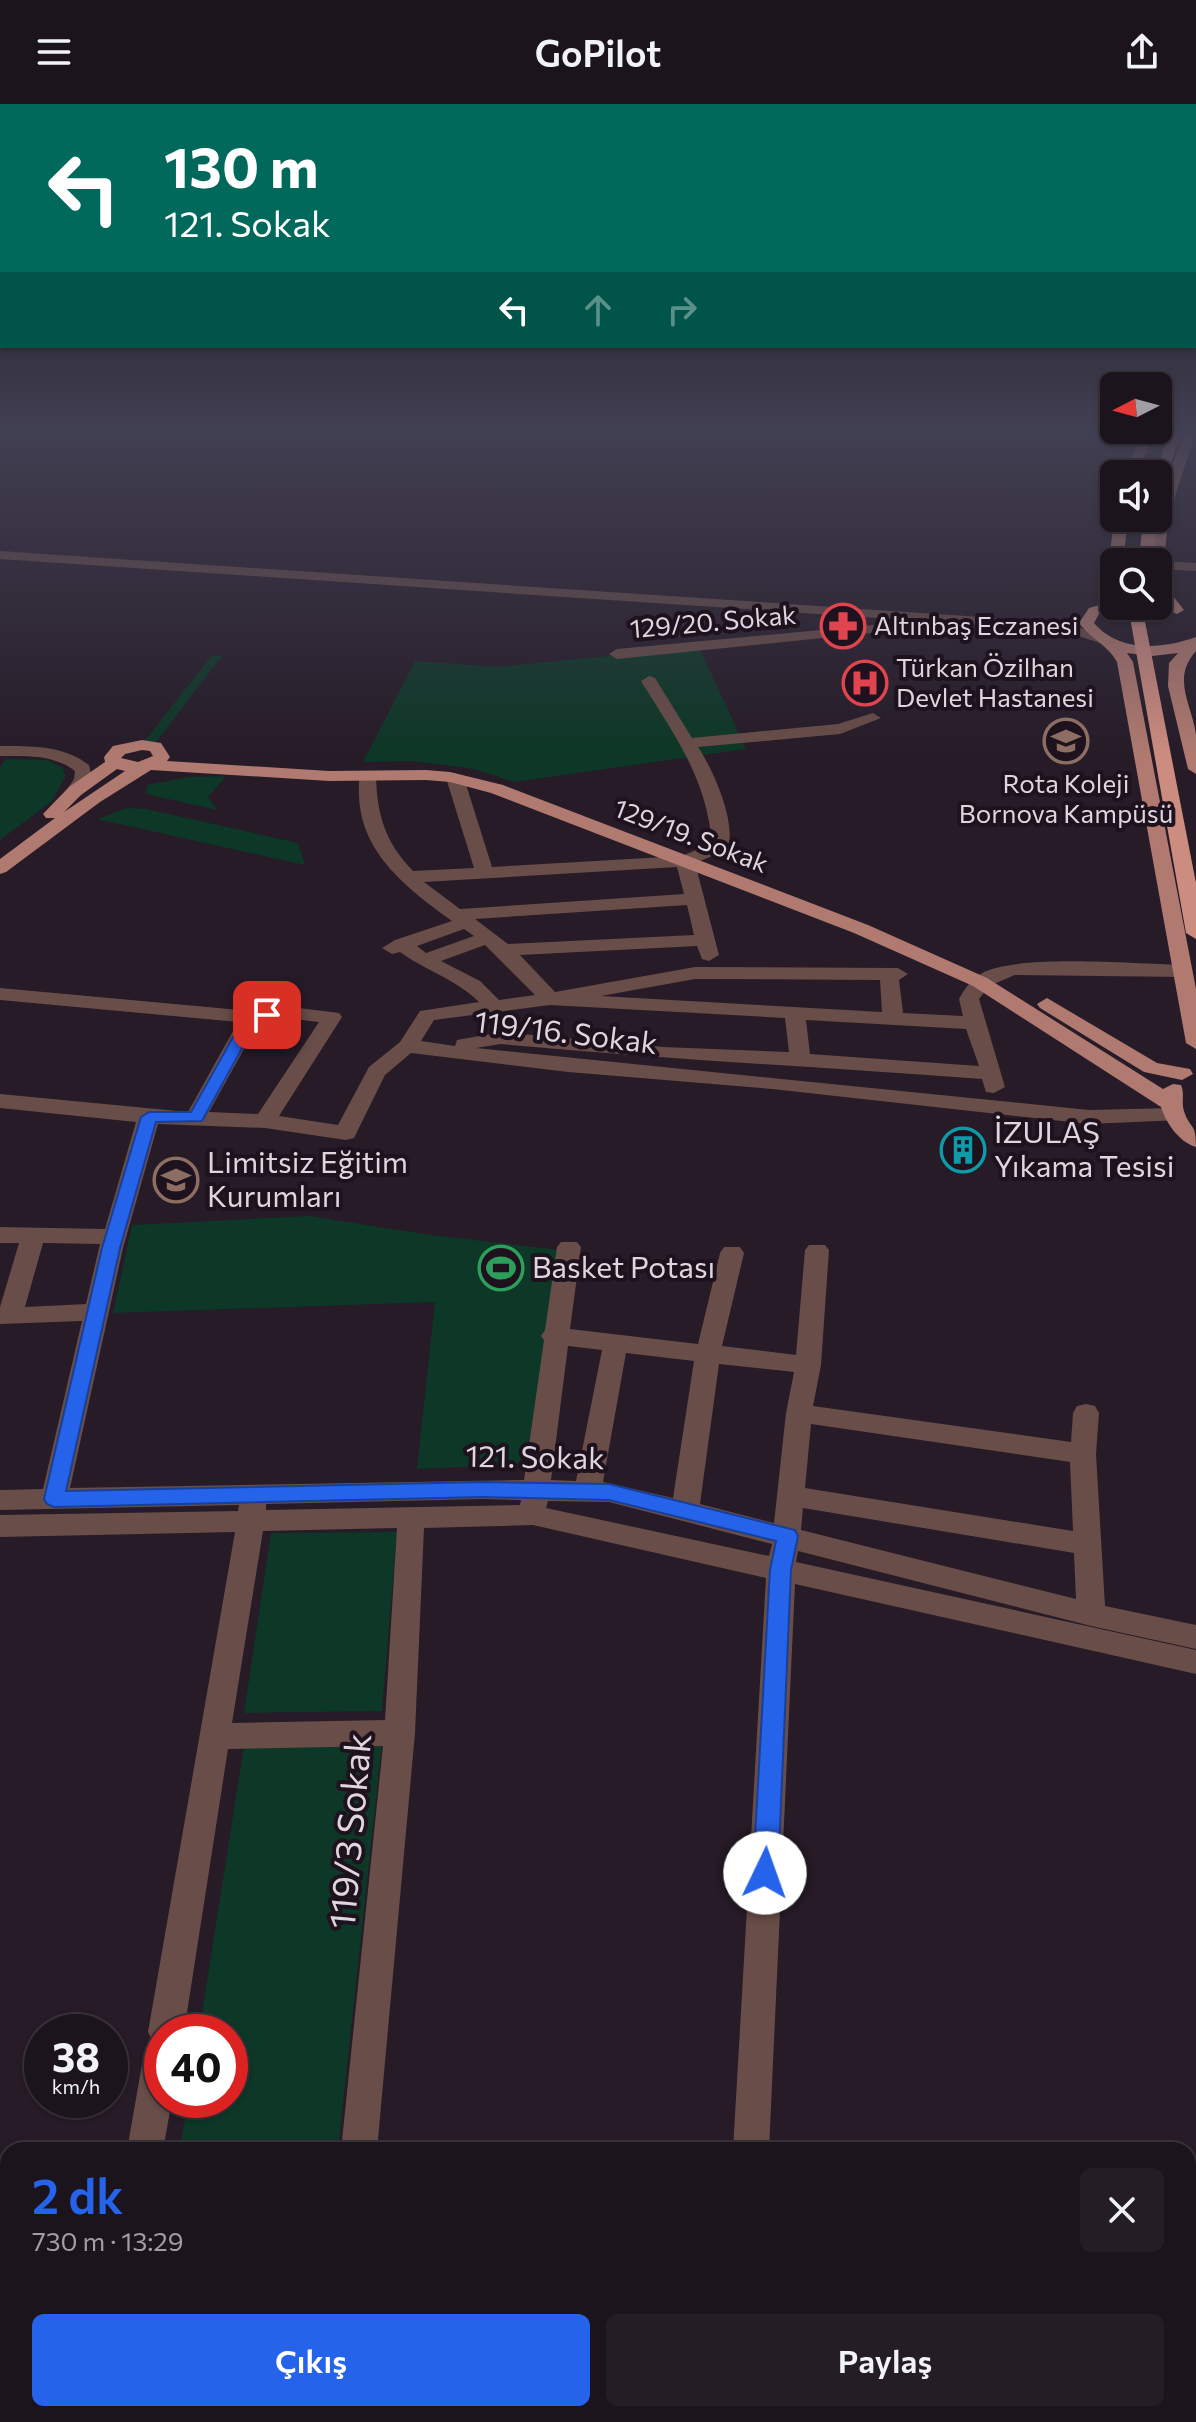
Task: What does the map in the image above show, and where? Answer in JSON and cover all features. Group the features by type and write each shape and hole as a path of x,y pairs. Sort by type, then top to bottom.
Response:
{"highway":[{"path":"1138,620 1196,933"},
{"path":"1153,620 1196,856"}],"main road":[{"path":"1172,599 1188,613"},
{"path":"1100,611 1086,623 1125,662 1196,1043"},
{"path":"1107,642 1168,650 1195,643"},
{"path":"1195,643 1177,663 1176,686 1196,769"},
{"path":"0,855 114,762 115,753 134,746 155,747 152,761 94,798 0,868"},
{"name":"129/19. Sokak","path":"152,761 209,768 455,778 497,789 693,859"},
{"name":"129/19. Sokak","path":"152,761 458,770 522,789 988,978 1151,1068 1187,1069"},
{"path":"94,798 145,780 209,768"},
{"name":"129/19. Sokak","path":"988,978 1137,1079 1171,1109 1196,1140"},
{"path":"1171,1109 1174,1086 1196,1050"}],"street":[{"path":"0,546 944,613 1065,627 1107,642"},
{"path":"0,555 944,613 1045,616 1100,608"},
{"path":"1172,565 1196,567"},
{"name":"129/20. Sokak","path":"687,743 649,681 621,654 944,622 944,613"},
{"path":"687,743 827,730 873,718"},
{"path":"407,877 693,859 721,846 719,814 704,766 687,743"},
{"path":"5,753 114,762"},
{"path":"74,760 83,769 83,779 75,791"},
{"path":"367,776 366,789 377,841 407,877 496,944 550,999 973,1023"},
{"path":"455,778 485,873"},
{"path":"693,859 694,899 713,973"},
{"path":"494,1006 473,985 396,946 461,919 694,899"},
{"path":"424,960 496,944 706,940"},
{"path":"997,1109 992,1073 973,1023 969,999 988,978 1015,969 1183,971"},
{"path":"0,1101 149,1117 265,1121 346,1133 365,1091 388,1055 408,1046 427,1015 550,999 695,973 894,974 893,1019"},
{"path":"0,994 251,1017 283,1012 332,1017 265,1121"},
{"path":"795,1015 800,1060"},
{"path":"196,1117 251,1017"},
{"path":"446,1049 476,1040 501,1038 663,1053 992,1073"},
{"name":"119/16. Sokak","path":"408,1046 568,1066 772,1083 1089,1117 1171,1109"},
{"path":"54,1499 114,1237 149,1117"},
{"path":"34,1234 5,1316 96,1312"},
{"path":"0,1235 114,1237"},
{"path":"534,1503 554,1336 569,1247"},
{"path":"751,2142 781,1570 799,1413 808,1365 817,1250"},
{"path":"685,1510 708,1353 732,1253"},
{"path":"554,1336 808,1365"},
{"path":"587,1492 616,1341"},
{"path":"799,1413 1083,1454"},
{"path":"1086,1413 1083,1454 1091,1614"},
{"name":"121. Sokak","path":"0,1500 54,1499 253,1508 411,1519 534,1503 587,1492 609,1492 1091,1614 1196,1637"},
{"path":"791,1496 1086,1544"},
{"name":"121. Sokak","path":"0,1526 253,1508 534,1503 781,1570 1196,1662"},
{"path":"169,2014 253,1508"},
{"name":"119/3 Sokak","path":"360,2142 400,1733 411,1519"},
{"path":"217,1736 400,1733"},
{"path":"146,2142 151,2118"}],"green space":[{"path":"699,647 746,749 514,782 474,769 414,761 363,762 415,661 497,667"},
{"path":"212,655 222,656 155,743 144,742"},
{"path":"5,759 47,760 63,768 65,777 52,801 0,840 0,767"},
{"path":"226,776 208,797 217,810 146,794 147,785 189,777"},
{"path":"127,808 146,809 298,843 305,865 97,819"},
{"path":"310,1216 424,1234 559,1250 527,1464 417,1469 435,1302 113,1313 132,1225"},
{"path":"397,1532 382,1711 244,1713 271,1533"},
{"path":"382,1743 339,2142 181,2142 185,2118 248,2118 248,2014 202,2014 244,1746"}],"place":[{"name":"Altınbaş Eczanesi","path":"843,626"},
{"name":"Türkan Özilhan Devlet Hastanesi","path":"865,683"},
{"name":"Rota Koleji Bornova Kampüsü","path":"1066,741"},
{"name":"İZULAŞ Yıkama Tesisi","path":"963,1150"},
{"name":"Limitsiz Eğitim Kurumları","path":"176,1180"},
{"name":"Basket Potası","path":"501,1268"}],"route":[{"path":"267,1015 251,1017 196,1117 149,1117 111,1248 54,1499 483,1489 609,1492 787,1536 781,1570 765,1873"}]}
